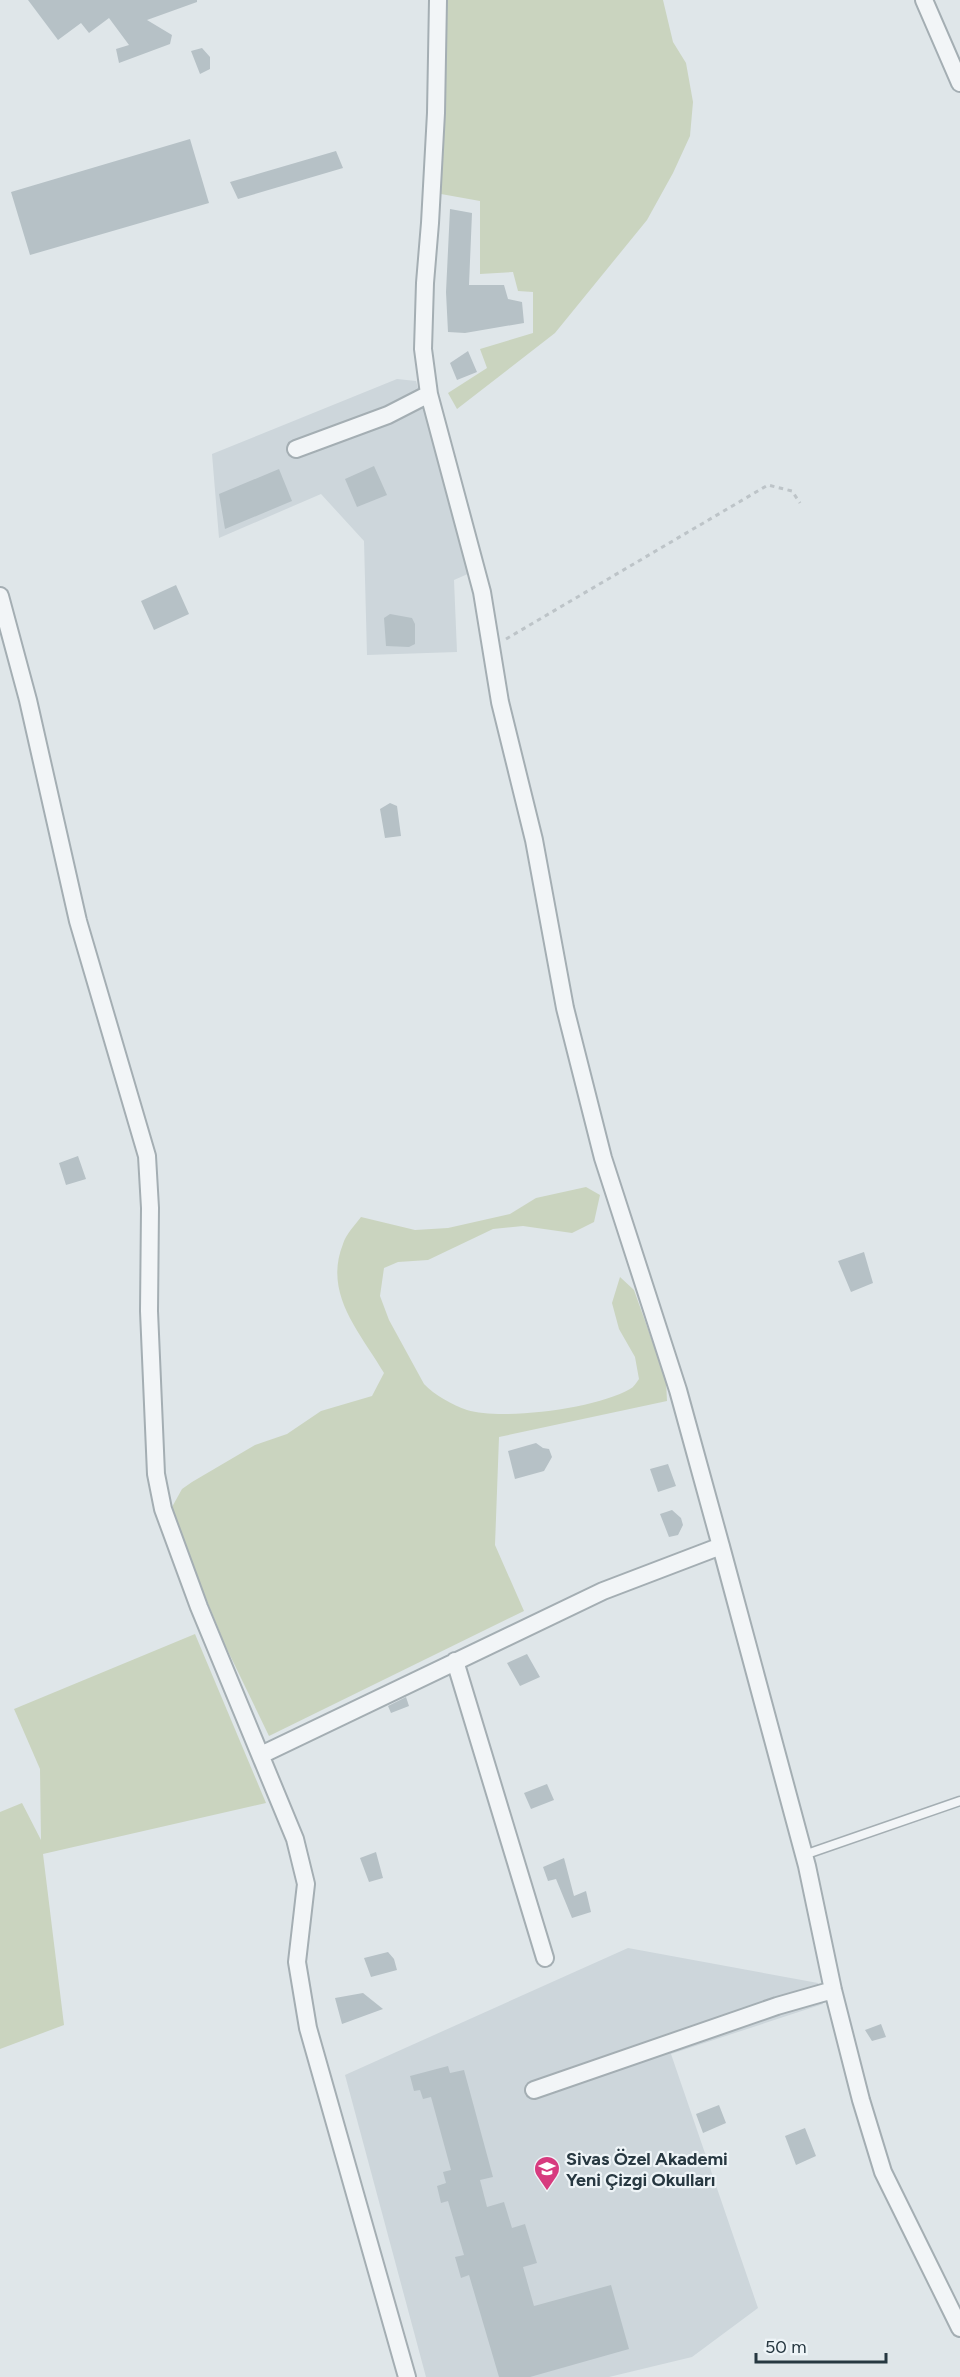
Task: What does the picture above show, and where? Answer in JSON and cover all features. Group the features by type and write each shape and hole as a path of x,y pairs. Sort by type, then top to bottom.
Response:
{"street":[{"path":"438,0 436,113 424,283 423,338 429,394 482,592 500,702 534,840 565,1008 603,1158 678,1390 721,1546 804,1855 833,1990 861,2100 883,2172 960,2328"},
{"path":"924,0 960,83"},
{"path":"296,449 388,415 429,394"},
{"path":"0,596 30,711 78,921 147,1156 150,1208 149,1311 156,1474 163,1509 199,1606 295,1839 306,1884 297,1962 308,2028 407,2377"},
{"path":"261,1755 603,1591 721,1546"},
{"path":"455,1661 545,1958"},
{"path":"534,2090 777,2006 833,1990"}],"lane":[{"path":"804,1855 960,1801"}],"path":[{"path":"491,648 768,485 792,491 800,504"}],"shaded area":[{"path":"397,379 416,381 470,573 454,580 457,652 367,655 364,541 321,494 219,538 212,454"},
{"name":"Sivas Özel Akademi Yeni Çizgi Okulları","path":"628,1948 818,1983 823,2004 671,2054 758,2308 692,2357 609,2377 426,2377 345,2075"}],"green space":[{"path":"443,0 663,0 673,42 686,63 693,102 690,136 647,220 555,333 457,409 448,393 487,368 480,349 533,333 533,292 518,291 513,272 480,274 480,201 441,194"},
{"path":"586,1187 600,1195 594,1222 572,1233 523,1226 493,1229 428,1260 398,1262 384,1268 380,1296 389,1320 424,1384 438,1396 456,1405 467,1410 503,1414 574,1407 615,1396 631,1388 639,1379 635,1357 619,1329 612,1303 620,1277 634,1290 666,1380 667,1401 499,1437 495,1545 524,1611 269,1736 225,1645 174,1520 172,1507 182,1489 255,1445 287,1434 321,1411 372,1396 384,1373 347,1312 338,1279 338,1262 343,1244 348,1233 361,1217 415,1230 448,1228 510,1214 536,1198"},
{"path":"195,1634 266,1803 43,1854 64,2025 0,2049 0,1812 22,1803 41,1840 40,1769 14,1709"}],"building":[{"path":"28,0 197,0 197,2 147,20 172,35 170,44 119,63 116,49 129,45 109,18 89,33 81,23 58,40"},
{"path":"202,48 210,57 210,69 200,74 191,51"},
{"path":"190,139 209,203 30,255 11,192"},
{"path":"336,151 343,168 238,199 230,182"},
{"path":"450,209 472,213 469,285 504,285 508,299 522,302 524,323 465,333 448,332 446,292"},
{"path":"468,351 477,372 457,380 450,363"},
{"path":"374,466 387,495 357,507 345,479"},
{"path":"279,469 292,501 225,529 219,494"},
{"path":"176,585 189,614 154,630 141,601"},
{"path":"390,614 412,618 415,624 415,644 409,647 386,646 384,618"},
{"path":"390,803 397,806 401,836 385,838 380,809"},
{"path":"78,1156 86,1179 66,1185 59,1163"},
{"path":"864,1252 873,1283 851,1292 838,1261"},
{"path":"536,1443 549,1449 552,1457 544,1471 515,1479 508,1451"},
{"path":"668,1464 676,1486 658,1492 650,1469"},
{"path":"672,1510 681,1518 683,1525 678,1535 669,1537 660,1514"},
{"path":"527,1654 540,1677 520,1686 507,1663"},
{"path":"406,1697 409,1706 391,1713 388,1706"},
{"path":"547,1784 554,1800 531,1809 524,1793"},
{"path":"376,1852 383,1878 369,1882 360,1858"},
{"path":"564,1858 574,1896 586,1891 591,1912 572,1918 556,1879 548,1881 543,1867"},
{"path":"388,1952 394,1959 397,1970 371,1977 364,1958"},
{"path":"363,1993 383,2009 342,2024 335,1998"},
{"path":"881,2024 886,2037 872,2041 865,2030"},
{"path":"448,2066 450,2073 464,2070 493,2177 480,2180 487,2207 504,2202 512,2228 525,2224 537,2263 523,2267 534,2306 611,2285 629,2349 530,2377 499,2377 469,2275 461,2278 455,2257 464,2255 448,2201 441,2203 437,2186 446,2183 443,2172 451,2170 431,2097 423,2099 420,2090 414,2091 410,2076"},
{"path":"719,2105 726,2123 703,2133 696,2114"},
{"path":"805,2128 816,2156 796,2165 785,2136"}],"place":[{"name":"Sivas Özel Akademi Yeni Çizgi Okulları","path":"547,2192"}]}
